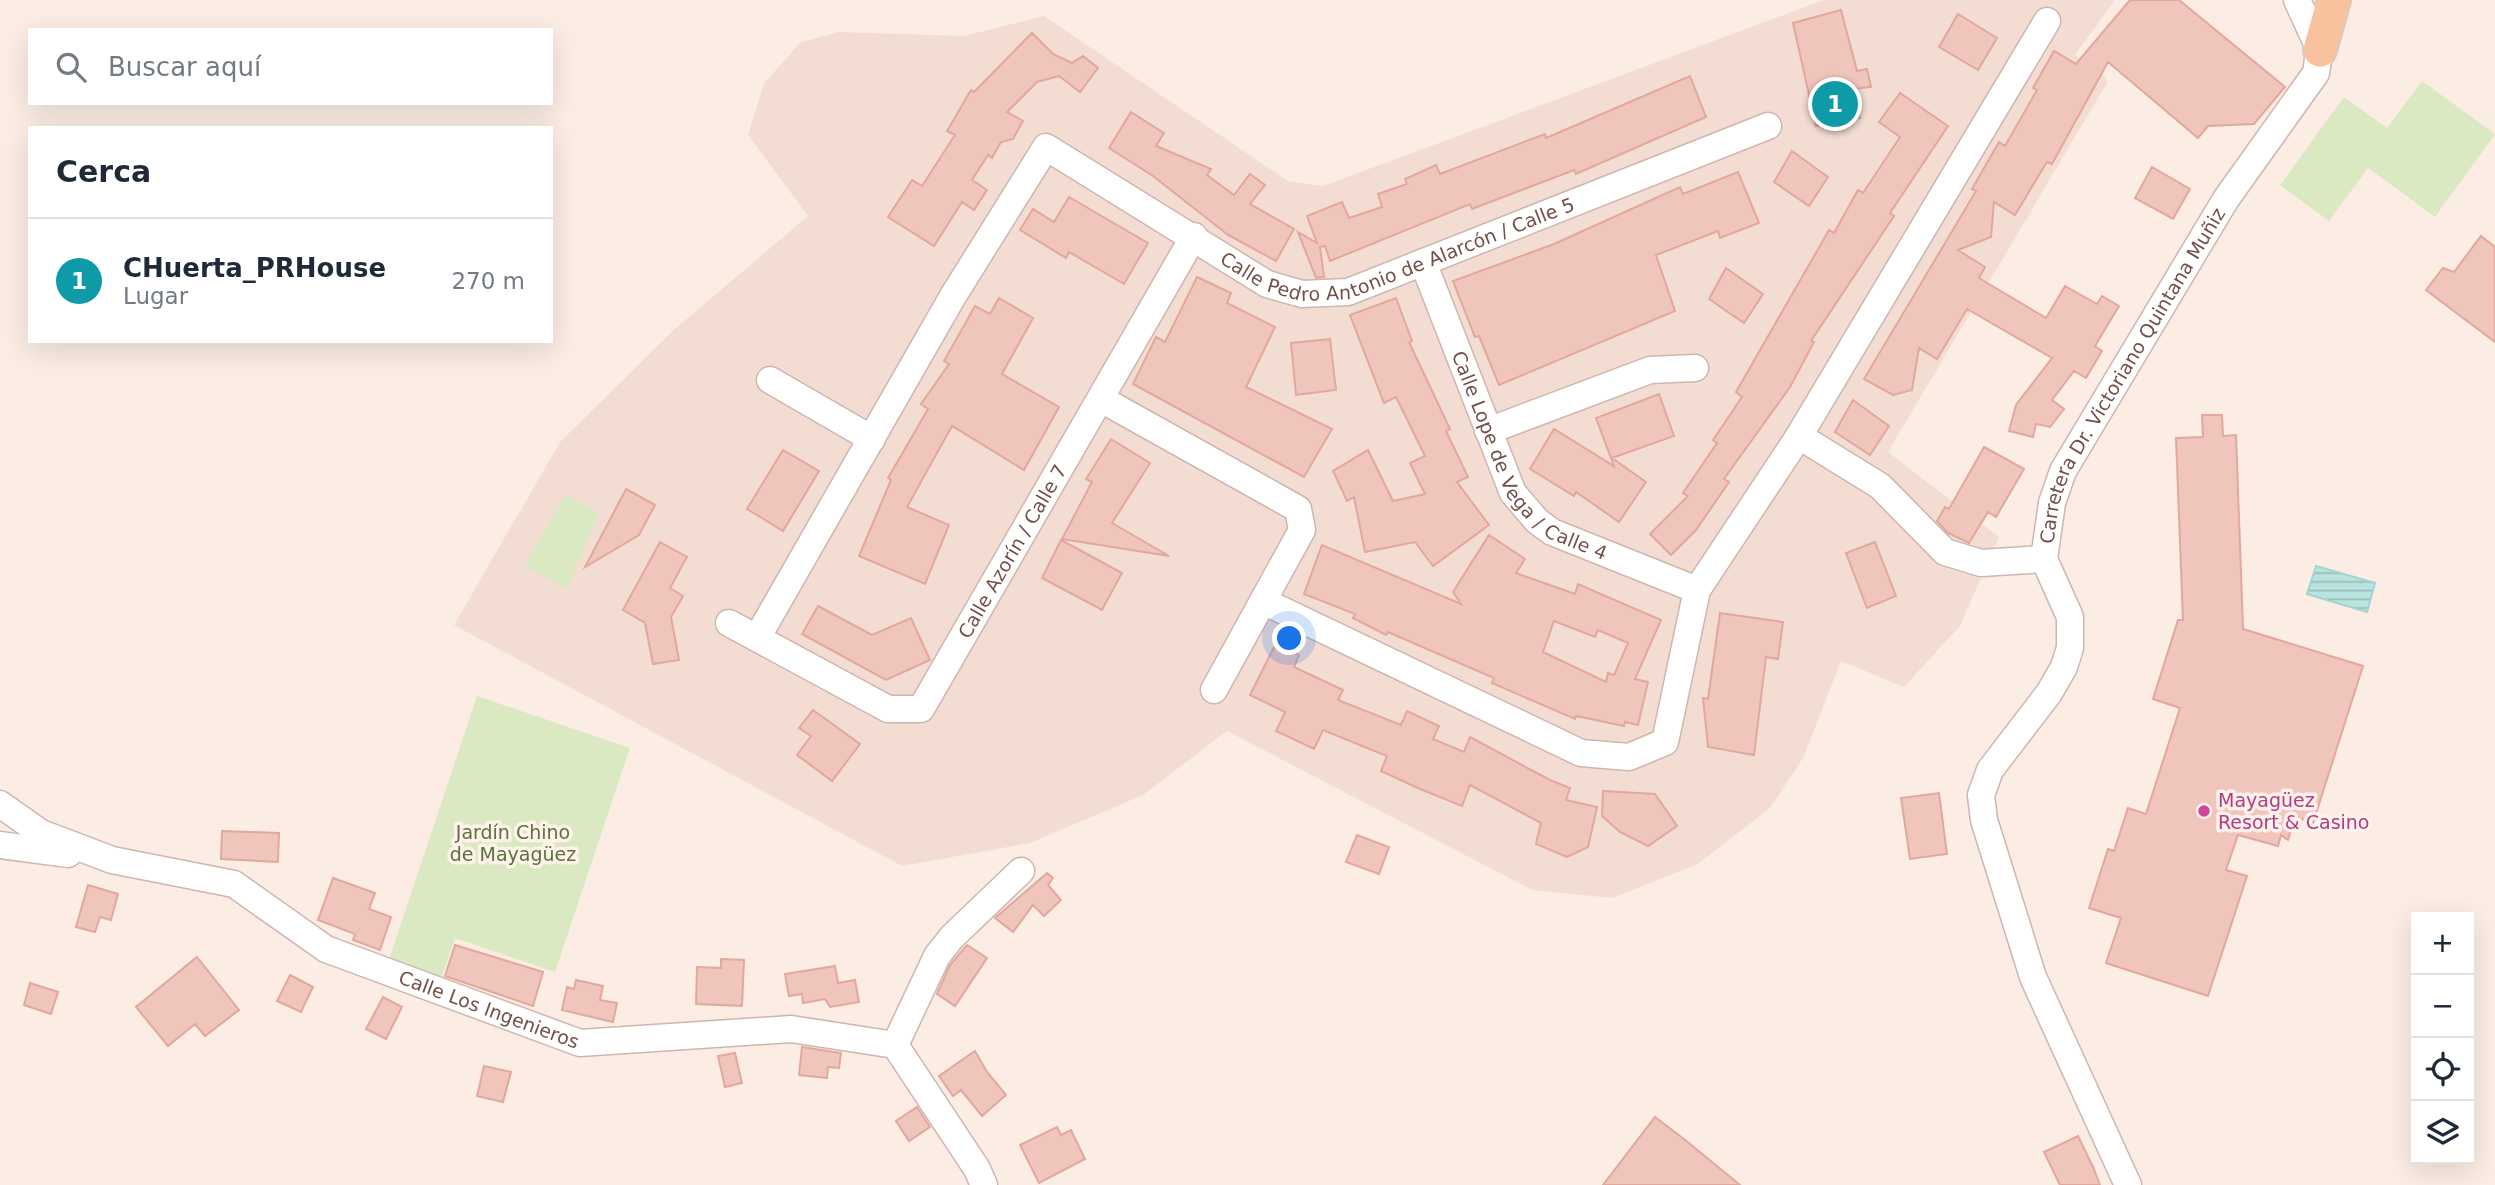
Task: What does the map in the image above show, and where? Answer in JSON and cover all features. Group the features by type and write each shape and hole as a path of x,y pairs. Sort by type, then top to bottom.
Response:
{"main road":[{"path":"2320,50 2334,0"}],"street":[{"path":"2297,0 2320,50"},
{"name":"Carretera Dr. Victoriano Quintana Muñiz","path":"2128,1185 2033,976 1984,820 1981,795 1990,769 2049,694 2064,667 2070,648 2070,617 2045,559 2052,503 2076,446 2226,200 2316,73 2326,0"},
{"path":"1264,601 1581,753 1629,757 1665,742 1697,590 1799,436 2048,21"},
{"name":"Calle Pedro Antonio de Alarcón / Calle 5","path":"872,439 953,296 1046,147 1268,284 1302,294 1348,292 1768,126"},
{"name":"Calle Azorín / Calle 7","path":"729,623 888,709 920,709 1194,236"},
{"name":"Calle Lope de Vega / Calle 4","path":"1423,262 1513,493 1537,521 1552,532 1697,590"},
{"path":"1488,431 1650,370 1695,368"},
{"path":"757,638 872,439 770,380"},
{"path":"1101,399 1298,509 1302,530 1214,690"},
{"path":"1799,436 1880,486 1945,552 1982,562 2045,559"},
{"name":"Calle Los Ingenieros","path":"0,804 41,833 112,860 234,884 326,949 580,1043 791,1029 895,1045"},
{"path":"0,845 112,860"},
{"path":"984,1185 977,1168 895,1045 937,956 952,937 1021,871"}],"shaded area":[{"path":"1824,0 2115,0 2075,55 2104,76 2107,83 1888,452 1999,537 1960,626 1904,687 1841,661 1803,758 1770,808 1698,864 1612,898 1532,890 1227,731 1143,795 1030,843 902,866 454,625 560,442 676,328 808,216 748,135 764,83 801,42 839,32 964,36 1044,16 1288,181 1323,186"}],"green space":[{"path":"2422,81 2495,134 2435,217 2368,168 2329,221 2280,185 2344,97 2387,128"},
{"path":"565,495 599,513 567,589 524,567"},
{"name":"Jardín Chino de Mayagüez","path":"477,696 630,748 555,972 455,938 440,983 387,965"}],"water":[{"path":"2316,566 2375,583 2367,612 2307,594"}],"building":[{"path":"2130,0 2179,0 2285,87 2254,124 2208,126 2198,138 2108,62 2052,164 2047,162 2015,215 1994,202 1991,237 1958,250 1985,267 1979,278 2046,318 2065,286 2097,304 2102,296 2119,306 2095,346 2102,351 2086,378 2074,371 2052,400 2064,409 2050,427 2036,424 2033,437 2009,431 2016,405 2052,358 1967,309 1937,359 1919,348 1912,390 1893,395 1864,379 1976,191 1972,189 1999,142 2005,146 2037,90 2033,88 2054,51 2076,64"},
{"path":"1841,10 1857,71 1867,69 1871,87 1855,89 1860,118 1816,126 1793,23"},
{"path":"1958,14 1997,38 1978,70 1939,47"},
{"path":"1032,33 1053,54 1072,63 1083,56 1098,68 1080,92 1059,76 1037,82 1007,112 1023,121 1013,139 1001,142 992,158 988,155 972,180 987,190 974,210 962,202 934,246 888,217 912,180 922,186 955,135 947,131 971,90 974,92"},
{"path":"1690,76 1706,117 1576,174 1574,170 1472,209 1470,204 1330,261 1325,246 1320,247 1324,277 1316,278 1298,232 1317,243 1307,216 1342,202 1349,218 1382,207 1378,194 1407,184 1405,179 1436,165 1440,174 1545,134 1546,138"},
{"path":"1900,93 1948,126 1890,213 1894,216 1811,341 1814,342 1790,387 1724,479 1729,482 1696,530 1671,555 1650,534 1688,496 1683,493 1717,443 1713,440 1742,397 1736,392 1829,230 1834,233 1858,190 1863,193 1900,137 1879,122"},
{"path":"1131,112 1164,133 1156,146 1211,169 1207,175 1234,195 1250,174 1265,185 1250,204 1294,229 1276,261 1228,235 1153,176 1109,148"},
{"path":"1792,151 1828,177 1809,206 1774,182"},
{"path":"2152,167 2190,189 2173,219 2135,198"},
{"path":"1738,172 1759,223 1720,238 1718,231 1656,255 1675,311 1499,385 1479,336 1475,337 1453,281 1554,244 1680,187 1683,194"},
{"path":"1069,197 1148,243 1124,284 1069,252 1066,258 1020,230 1033,209 1054,222"},
{"path":"2481,236 2495,247 2495,342 2426,290 2443,268 2454,272"},
{"path":"1726,268 1763,294 1744,323 1709,299"},
{"path":"1197,277 1231,293 1227,303 1275,327 1246,387 1332,429 1304,477 1133,384 1156,337 1165,342"},
{"path":"999,298 1033,318 1002,374 1059,407 1024,470 952,426 907,507 949,525 925,584 859,556 891,480 888,478 928,409 921,404 949,364 944,361 975,306 990,314"},
{"path":"1396,298 1412,341 1409,342 1450,429 1446,431 1468,477 1457,482 1489,525 1433,566 1415,542 1365,552 1354,497 1347,501 1333,471 1368,450 1393,501 1425,494 1410,463 1425,456 1396,397 1384,403 1350,315"},
{"path":"1330,339 1336,390 1296,395 1291,343"},
{"path":"1659,394 1674,436 1612,458 1646,482 1619,522 1576,492 1574,496 1530,469 1554,429 1614,466 1596,418"},
{"path":"1853,400 1889,426 1870,455 1835,432"},
{"name":"Mayagüez Resort & Casino","path":"2202,415 2222,415 2223,436 2236,435 2243,629 2363,666 2313,823 2302,819 2298,831 2292,827 2288,840 2281,835 2278,846 2238,835 2226,870 2247,876 2208,996 2106,963 2121,918 2089,908 2108,849 2114,851 2128,808 2146,814 2180,708 2153,699 2178,620 2183,620 2176,438 2203,437"},
{"path":"1111,439 1150,463 1112,523 1169,556 1062,539 1092,482 1086,479"},
{"path":"1984,447 2024,469 1996,517 1988,512 1969,543 1948,533 1937,521 1945,507 1949,509"},
{"path":"783,450 819,471 783,531 747,509"},
{"path":"626,489 655,505 639,535 585,567"},
{"path":"1489,535 1525,559 1516,573 1575,594 1578,584 1661,620 1635,679 1648,682 1638,725 1625,722 1624,726 1576,716 1575,719 1492,683 1494,678 1388,632 1386,635 1353,618 1355,614 1304,594 1322,545 1461,604 1453,592","holes":["1554,621 1595,637 1598,630 1628,643 1614,675 1608,673 1606,682 1543,652"]},
{"path":"1061,540 1122,573 1102,610 1042,578"},
{"path":"660,542 687,557 670,588 683,596 671,617 679,660 653,664 645,623 623,610"},
{"path":"1875,542 1896,596 1867,608 1846,553"},
{"path":"818,606 872,635 911,618 930,660 886,680 802,634"},
{"path":"1720,613 1783,622 1778,659 1766,657 1754,755 1708,747 1703,698 1708,699"},
{"path":"1276,643 1299,655 1294,667 1343,690 1338,700 1401,725 1407,711 1439,726 1433,739 1464,752 1470,737 1570,788 1566,800 1597,807 1588,847 1567,857 1536,844 1541,823 1470,785 1462,806 1381,771 1387,756 1323,730 1314,749 1276,731 1285,712 1250,695"},
{"path":"813,710 860,744 832,781 797,755 811,736 799,728"},
{"path":"1603,791 1655,794 1677,826 1648,846 1620,832 1602,816"},
{"path":"1939,793 1947,854 1910,859 1901,798"},
{"path":"222,831 279,833 278,862 221,859"},
{"path":"1357,835 1389,847 1379,874 1346,862"},
{"path":"1047,873 1053,878 1048,885 1061,900 1044,916 1033,905 1013,932 995,918"},
{"path":"333,878 375,893 369,909 391,917 380,950 353,940 355,934 318,920"},
{"path":"88,885 118,894 111,920 100,917 95,932 76,927"},
{"path":"455,945 543,972 533,1006 445,976"},
{"path":"967,945 987,958 955,1006 937,994 950,965"},
{"path":"197,957 239,1010 205,1036 195,1024 168,1046 136,1007"},
{"path":"721,959 744,960 742,1006 696,1004 697,967 721,968"},
{"path":"835,966 838,983 855,980 859,1002 830,1007 825,999 803,1003 802,994 789,996 785,974"},
{"path":"290,975 313,987 301,1012 277,1001"},
{"path":"576,980 603,986 600,1000 617,1003 613,1022 562,1010 567,987 574,989"},
{"path":"30,983 58,992 51,1014 24,1005"},
{"path":"383,997 402,1007 386,1039 366,1029"},
{"path":"802,1047 841,1053 839,1068 828,1067 827,1078 799,1075"},
{"path":"975,1051 987,1072 1006,1095 982,1116 961,1090 953,1096 939,1076"},
{"path":"735,1053 742,1083 725,1087 718,1056"},
{"path":"484,1066 511,1072 503,1102 477,1096"},
{"path":"917,1107 930,1127 909,1141 896,1121"},
{"path":"1655,1117 1684,1139 1740,1185 1603,1185"},
{"path":"1057,1127 1061,1135 1071,1130 1085,1159 1039,1183 1020,1145"},
{"path":"2078,1136 2100,1185 2060,1185 2044,1152"}],"place":[{"name":"CHuerta_PRHouse","path":"1835,104"},
{"name":"Mayagüez Resort & Casino","path":"2204,811"}]}
